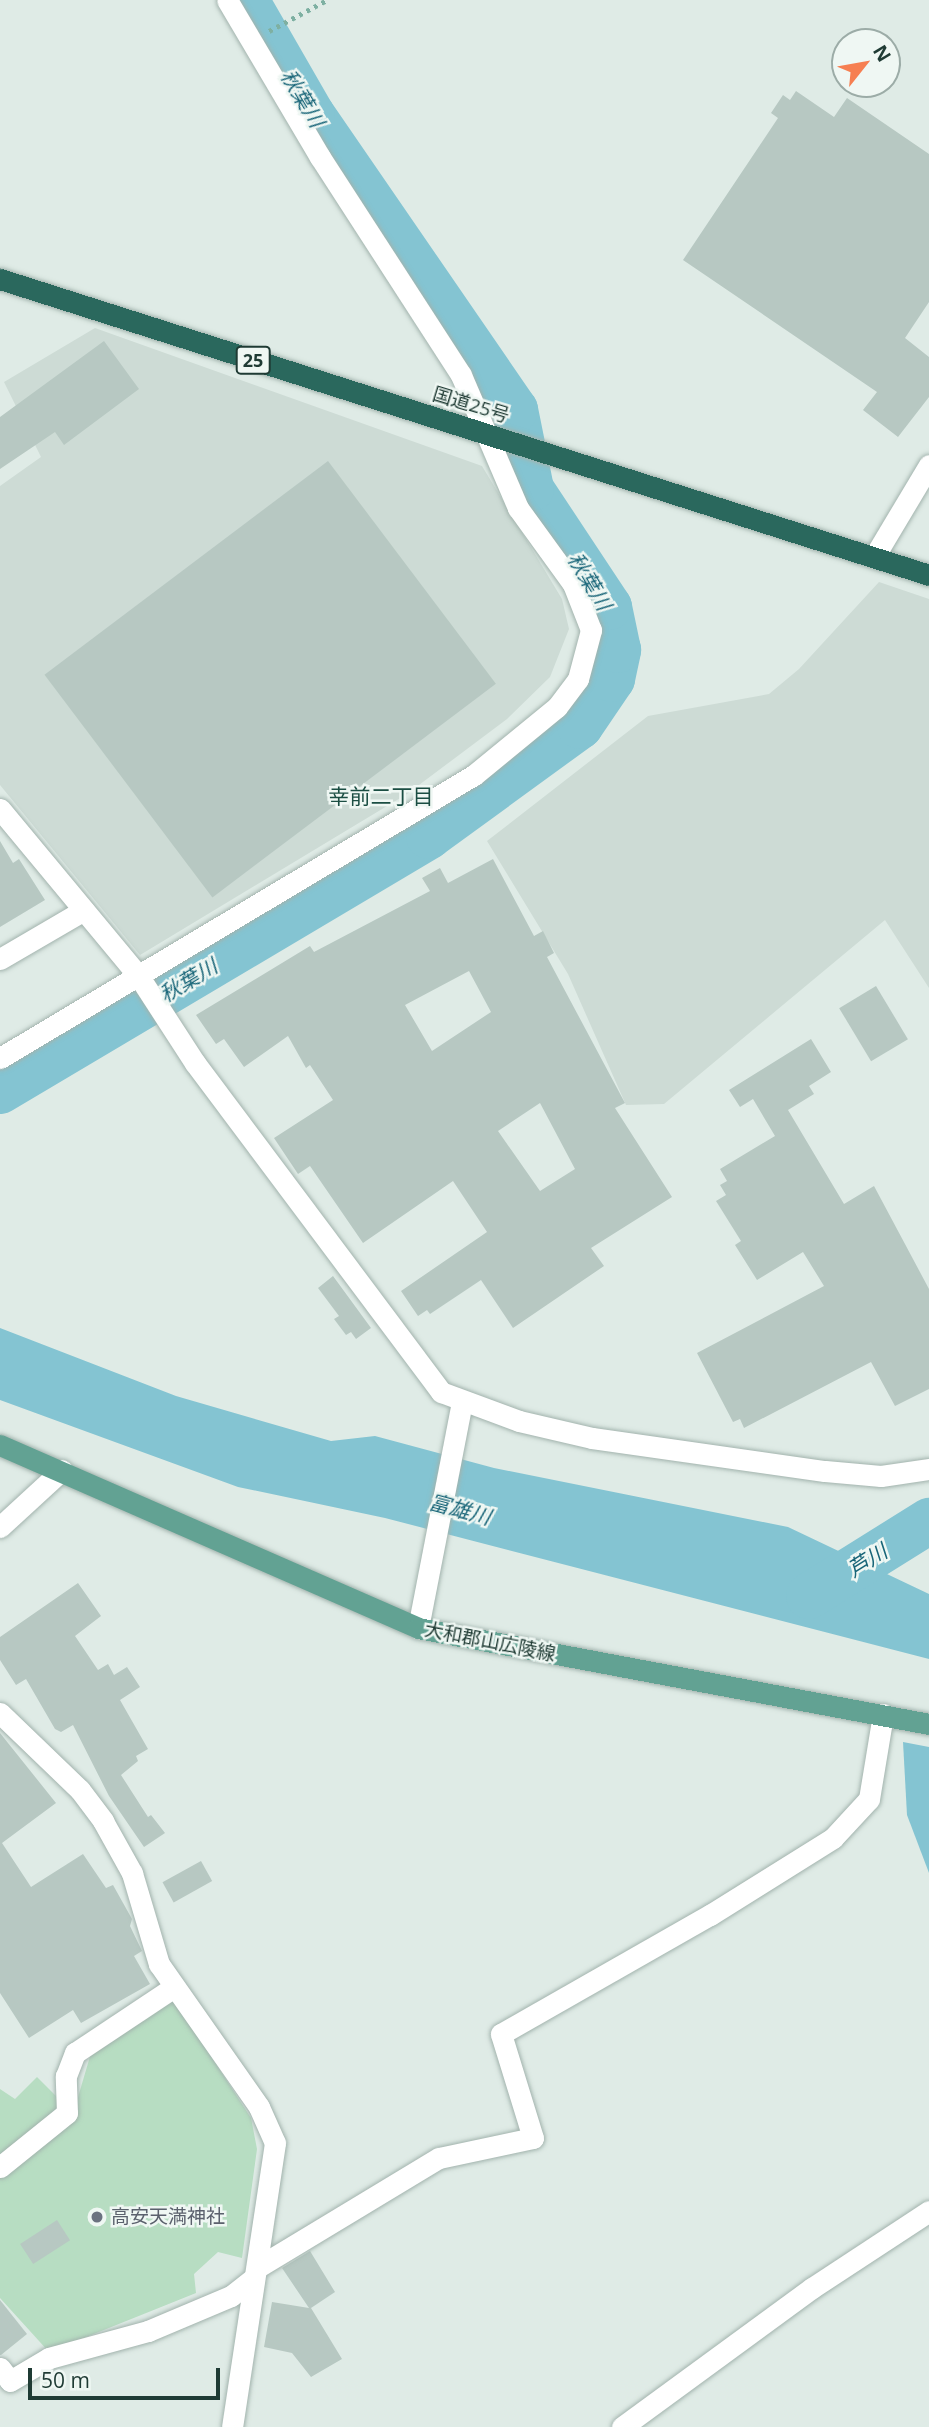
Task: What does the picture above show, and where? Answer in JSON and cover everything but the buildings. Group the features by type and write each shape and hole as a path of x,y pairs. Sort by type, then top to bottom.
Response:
{"highway":[{"name":"国道25号","path":"0,279 929,575"}],"main road":[{"name":"大和郡山広陵線","path":"0,1445 418,1628 929,1724"}],"street":[{"path":"0,1058 474,775 557,707 578,679 591,630 573,584 518,508 497,438 461,375 313,145 227,0"},
{"path":"874,557 929,465"},
{"path":"3,817 138,975 168,1022 441,1392 519,1421 633,1444 881,1476 929,1469"},
{"path":"0,959 84,910"},
{"path":"418,1628 462,1402"},
{"path":"0,1527 62,1470"},
{"path":"0,1713 80,1790 103,1821 132,1873 159,1964 259,2107 275,2143 232,2427"},
{"path":"0,2368 10,2381 49,2358 148,2331 231,2296 256,2273 439,2158 533,2138 502,2034 710,1915 833,1838 869,1799 883,1714"},
{"path":"0,2167 67,2113 66,2076 75,2053 174,1987"},
{"path":"622,2427 812,2288 929,2211"}],"path":[{"path":"284,23 327,0"}],"shaded area":[{"path":"95,328 482,466 562,599 569,629 550,677 507,719 407,794 140,955 0,785 0,486 41,457 4,382"},
{"path":"879,582 929,599 929,988 885,920 664,1104 626,1105 568,974 487,841 648,716 769,694 799,669"}],"green space":[{"path":"174,1999 251,2118 257,2149 242,2258 218,2252 194,2274 196,2293 49,2352 0,2298 0,2089 15,2099 37,2077 60,2100 76,2104 91,2053"}],"water":[{"name":"富雄川","path":"0,1328 176,1396 331,1441 375,1436 494,1468 788,1527 929,1594 929,1659 385,1518 238,1487 0,1400"},
{"path":"903,1742 929,1747 929,1873 907,1815"}],"waterway":[{"name":"秋葉川","path":"0,1091 429,836 580,726 612,679 618,650 609,607 531,489 515,410 312,115 246,0"},
{"name":"芦川","path":"809,1596 929,1521"}],"place":[{"name":"高安天満神社","path":"97,2217"}],"district":[{"name":"幸前二丁目","path":"381,796"}]}
